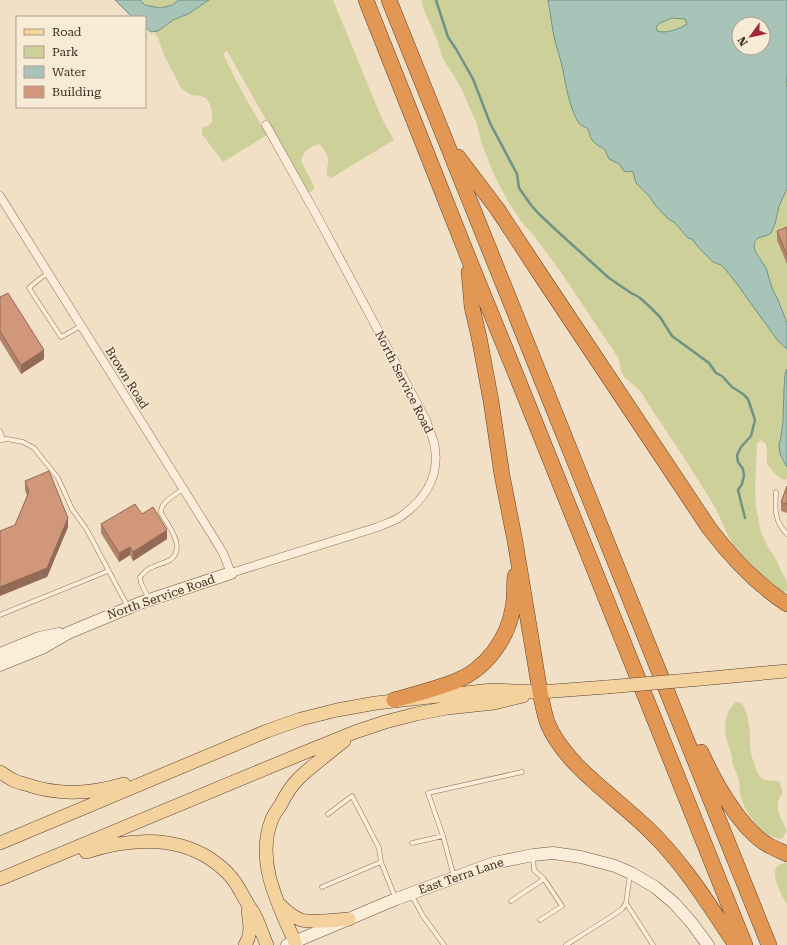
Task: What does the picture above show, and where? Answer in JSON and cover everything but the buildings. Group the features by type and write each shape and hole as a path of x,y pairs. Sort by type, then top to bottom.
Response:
{"highway":[{"path":"366,0 745,945"},
{"path":"390,0 769,945"},
{"path":"446,142 498,210 709,528 728,552 751,576 787,604"},
{"path":"468,257 472,307 491,401 502,475 516,542 540,692 548,723 567,754 582,770 636,818 676,858 736,945"},
{"path":"394,700 456,681 479,667 496,649 505,634 513,608 516,542"},
{"path":"673,708 693,735 706,764 721,791 739,817 754,834 769,846 787,854"}],"main road":[{"path":"0,842 267,731 301,719 337,710 394,700 492,690 540,692 787,671"},
{"path":"0,880 354,732 416,714 446,708 494,703 540,692"},
{"path":"291,943 270,879 266,854 272,819 284,798 298,779 354,732"},
{"path":"0,772 12,780 37,788 59,792 81,792 114,787 188,765"},
{"path":"15,873 104,846 140,841 158,841 189,848 203,854 230,875 253,912 267,945"},
{"path":"245,945 250,935 247,903"},
{"path":"278,904 289,914 301,920 316,921 349,919"}],"street":[{"name":"North Service Road","path":"0,665 42,648 68,633 149,600 378,527 399,517 419,502 431,483 436,463 434,442 426,420 266,125"},
{"name":"Brown Road","path":"0,196 223,553 230,573"},
{"name":"North Service Road","path":"0,654 39,638 68,633"},
{"name":"East Terra Lane","path":"291,943 396,899 494,862 553,853 581,857 615,866 631,873 655,887 674,903 691,922 708,945"}],"lane":[{"path":"48,273 29,288 61,337 81,326"},
{"path":"0,431 2,440 7,439 23,442 34,448 58,478 72,509 87,530 128,608"},
{"path":"149,600 141,583 140,576 148,569 171,559 177,551 177,541 174,533 161,513 161,510 162,506 183,489"},
{"path":"776,492 776,516 780,525 787,534"},
{"path":"0,614 108,571"},
{"path":"454,877 443,836 428,793 522,772"},
{"path":"328,814 352,796 379,848 381,862 396,899"},
{"path":"412,843 443,836"},
{"path":"533,855 534,870 544,879 562,906 540,920"},
{"path":"322,887 381,862"},
{"path":"566,945 622,909 626,903 631,873"},
{"path":"511,901 544,879"},
{"path":"411,894 423,916 443,943 437,945"},
{"path":"626,903 653,945"}],"green space":[{"path":"140,0 179,0 169,5 154,7 149,6"},
{"path":"209,0 333,0 382,119 394,140 331,178 327,175 327,154 319,144 310,148 305,152 301,161 314,186 312,191 307,192 227,51 223,54 241,90 267,135 223,162 202,134 202,127 208,126 212,122 210,104 206,98 191,95 181,88 154,32 173,20 188,14"},
{"path":"421,0 787,0 787,478 785,480 780,478 767,464 766,444 761,440 757,443 755,487 756,507 761,532 787,581 787,591 784,592 774,586 734,545 713,504 643,395 625,378 621,371 619,359 560,271 532,233 523,224 509,203 495,177 481,142 477,124 460,86 443,59"},
{"path":"736,702 742,703 747,714 750,734 750,748 757,772 761,778 765,780 779,781 781,786 782,793 778,802 778,810 787,831 782,839 768,835 762,830 751,818 743,804 738,777 733,766 732,755 725,730 727,715 729,710"},
{"path":"787,863 787,904 778,887 775,878 775,871 778,866"}],"water":[{"path":"115,0 140,0 145,5 160,8 172,5 179,0 209,0 188,14 173,20 158,31 151,32 146,28 146,16 131,16"},
{"path":"548,0 787,0 787,189 779,206 775,224 771,233 758,238 755,241 754,247 766,268 772,288 787,323 787,349 778,341 725,269 721,265 713,262 692,239 688,238 675,223 667,218 636,183 633,172 624,171 619,164 609,159 605,150 592,140 588,129 579,123 574,114 568,95 554,36","holes":["672,18 685,19 687,24 680,28 665,32 657,31 656,27 660,23"]},
{"path":"787,369 787,467 780,454 779,444 783,421 785,374"}],"waterway":[{"path":"436,0 448,37 473,79 490,123 517,174 519,188 531,205 609,278 639,297 649,306 660,317 672,336 709,363 716,373 722,376 732,387 748,399 755,420 751,436 741,447 737,455 738,462 743,469 744,476 742,484 738,490 745,518"}]}
